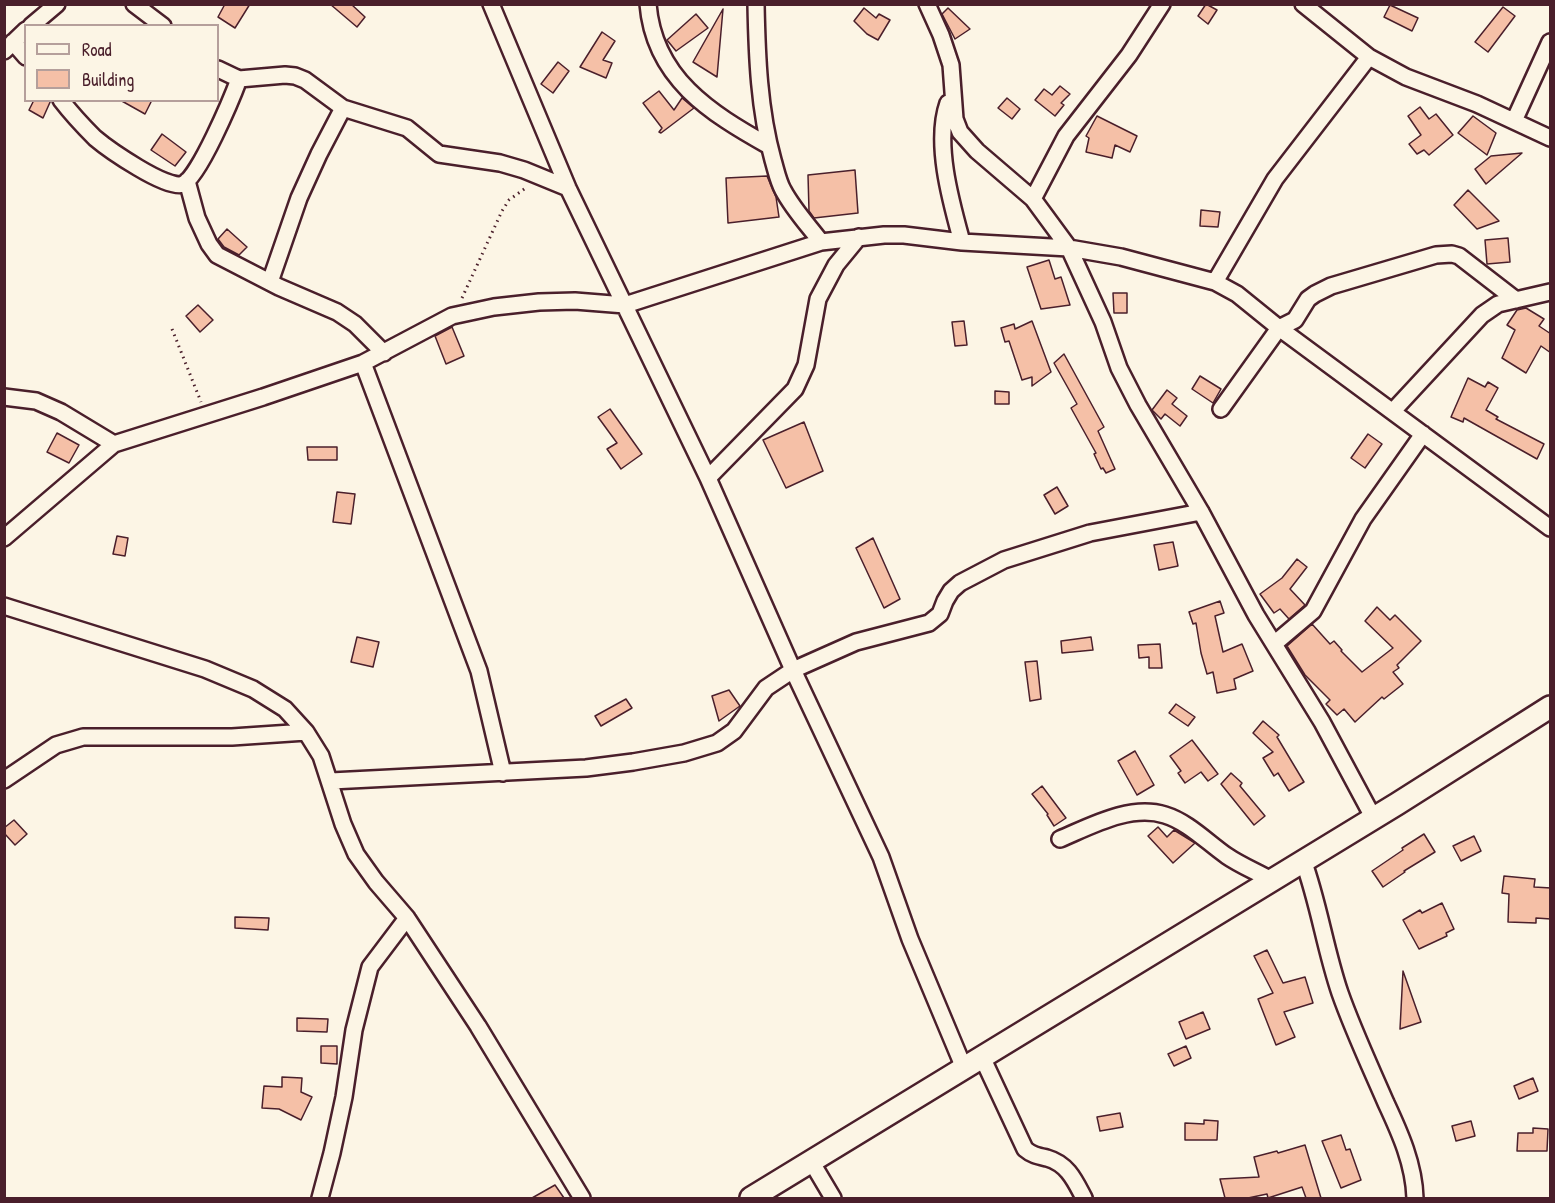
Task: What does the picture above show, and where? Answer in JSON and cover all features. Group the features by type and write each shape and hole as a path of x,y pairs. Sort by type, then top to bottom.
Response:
{"main road":[{"path":"751,1198 1397,804 1551,707"}],"street":[{"path":"33,24 57,4"},
{"path":"134,4 160,24"},
{"path":"491,4 568,188 708,478 793,670 881,857 910,939 973,1063 1025,1149 1036,1156 1059,1163 1070,1172 1084,1198"},
{"path":"648,4 652,32 660,54 673,74 709,109 769,146"},
{"path":"756,4 762,109 769,146 781,187 821,242"},
{"path":"927,4 951,65 955,119 960,132 977,151 1033,199 1069,248 1103,322 1119,368 1160,445 1201,512 1256,615 1322,722 1373,817"},
{"path":"1033,199 1066,136 1128,55 1161,4"},
{"path":"1303,4 1369,57 1406,77 1477,104 1551,138"},
{"path":"24,32 9,47 24,56"},
{"path":"1514,121 1551,42"},
{"path":"1215,282 1275,179 1369,57"},
{"path":"219,69 240,79 291,75 304,80 343,108 407,128 439,154 500,163 544,177 568,188"},
{"path":"63,102 96,139 124,159 172,184 181,185 187,181 207,149 240,79"},
{"path":"953,89 946,108 944,158 950,195 962,242"},
{"path":"270,282 299,198 343,108"},
{"path":"187,181 197,218 213,252 270,282 337,312 355,324 384,353"},
{"path":"4,538 114,444 363,363 452,316 494,307 539,302 575,301 625,305 821,242 904,235 962,242 1069,248 1121,257 1215,282 1248,302 1279,328 1551,528"},
{"path":"708,478 795,389 806,365 818,299 836,265 859,237"},
{"path":"1221,409 1279,328 1295,320 1308,299 1331,286 1446,254 1459,256 1516,300"},
{"path":"1393,411 1482,315 1498,304 1551,292"},
{"path":"363,363 479,671 503,773"},
{"path":"4,397 36,401 61,412 114,444"},
{"path":"1274,644 1313,611 1364,519 1423,434"},
{"path":"331,781 503,773 633,762 684,753 717,743 734,731 766,688 793,670 856,642 929,623 940,614 945,601 960,584 1004,560 1090,533 1201,512"},
{"path":"4,606 205,669 253,689 285,709 306,732 321,756 356,854 376,882 407,918 478,1026 582,1198"},
{"path":"4,780 56,745 83,737 232,737 306,732"},
{"path":"1060,839 1104,820 1128,814 1165,815 1184,824 1229,858 1271,880"},
{"path":"1303,860 1314,892 1339,991 1399,1128 1407,1153 1415,1198"},
{"path":"320,1198 333,1153 354,1030 370,967 407,918"},
{"path":"811,1161 833,1198"}],"path":[{"path":"452,316 509,200 544,177"},
{"path":"172,329 206,415"}],"building":[{"path":"225,4 250,4 235,28 218,17"},
{"path":"330,4 351,4 365,17 357,27"},
{"path":"1206,4 1217,10 1208,24 1198,16"},
{"path":"1390,5 1418,18 1412,31 1384,17"},
{"path":"1503,7 1515,16 1488,52 1475,42"},
{"path":"864,8 876,18 879,14 890,20 878,40 867,34 854,21"},
{"path":"948,8 970,29 955,39 942,14"},
{"path":"723,9 717,77 693,62"},
{"path":"696,14 708,28 676,51 667,40"},
{"path":"602,32 615,41 603,60 612,63 606,78 580,67"},
{"path":"558,62 569,71 553,93 541,84"},
{"path":"1060,86 1070,94 1061,103 1064,105 1055,116 1035,100 1044,89 1052,95"},
{"path":"659,91 674,110 682,98 694,108 661,133 659,132 662,128 643,103"},
{"path":"1007,98 1020,109 1012,119 998,108"},
{"path":"33,102 50,102 43,118 29,110"},
{"path":"124,102 151,102 145,114"},
{"path":"1420,107 1429,119 1436,114 1453,135 1429,155 1424,150 1417,154 1409,144 1421,135 1408,116"},
{"path":"1097,116 1137,136 1130,152 1115,145 1112,158 1086,152 1089,138 1086,136"},
{"path":"1473,116 1496,133 1487,155 1458,133"},
{"path":"162,134 186,152 175,166 151,150"},
{"path":"1522,153 1486,184 1475,169 1491,156"},
{"path":"855,170 858,213 814,218 809,211 808,175"},
{"path":"767,176 776,197 779,217 728,223 726,178"},
{"path":"1468,190 1499,221 1477,229 1454,205"},
{"path":"1201,210 1220,212 1218,227 1200,226"},
{"path":"227,229 247,247 239,255 224,247 218,239"},
{"path":"1508,238 1510,262 1487,264 1485,240"},
{"path":"1049,260 1055,279 1061,277 1070,305 1041,309 1027,267"},
{"path":"1113,293 1127,293 1127,313 1114,313"},
{"path":"198,305 213,320 200,332 186,316"},
{"path":"1526,308 1544,319 1539,326 1551,334 1551,353 1541,346 1526,373 1502,358 1515,330 1507,325 1517,310"},
{"path":"964,321 967,345 955,346 952,322"},
{"path":"1032,321 1051,372 1032,386 1032,377 1022,380 1009,341 1005,342 1001,328 1014,324 1015,329"},
{"path":"452,327 464,356 446,364 435,336"},
{"path":"1064,354 1104,427 1098,431 1115,469 1106,473 1103,468 1101,469 1094,454 1096,453 1071,408 1077,404 1054,363"},
{"path":"1200,376 1221,389 1213,403 1192,389"},
{"path":"1468,378 1485,387 1488,382 1498,388 1486,410 1498,417 1496,419 1544,444 1537,459 1464,418 1463,422 1451,417"},
{"path":"1167,390 1177,398 1172,404 1187,416 1180,426 1165,414 1161,419 1152,410"},
{"path":"995,391 1009,392 1009,404 995,404"},
{"path":"610,409 642,454 621,469 607,449 617,443 598,417"},
{"path":"804,422 823,471 786,488 763,440"},
{"path":"57,433 79,445 69,463 47,452"},
{"path":"1368,434 1382,444 1365,468 1351,458"},
{"path":"307,447 337,447 337,460 308,460"},
{"path":"1057,487 1068,506 1055,514 1044,495"},
{"path":"337,492 355,494 351,524 333,522"},
{"path":"117,536 128,538 125,556 113,554"},
{"path":"873,538 900,599 884,608 856,548"},
{"path":"1173,542 1178,566 1159,570 1154,545"},
{"path":"1297,559 1307,567 1290,589 1305,605 1289,619 1280,609 1274,613 1260,594 1282,578"},
{"path":"1220,601 1224,613 1215,616 1223,652 1242,644 1253,671 1234,679 1236,689 1217,693 1213,672 1207,674 1196,623 1193,624 1189,612"},
{"path":"1377,607 1390,620 1395,615 1421,641 1393,672 1403,684 1384,699 1382,697 1355,722 1344,709 1337,715 1326,704 1330,700 1305,675 1287,646 1312,624 1330,644 1334,641 1362,672 1393,648 1365,621"},
{"path":"357,637 379,642 373,667 351,662"},
{"path":"1091,637 1093,650 1062,653 1061,641"},
{"path":"1160,644 1162,668 1149,668 1149,657 1139,658 1138,645"},
{"path":"1037,661 1041,699 1030,701 1025,662"},
{"path":"729,690 740,706 719,721 712,696"},
{"path":"626,699 632,708 601,726 595,716"},
{"path":"1176,704 1195,717 1188,726 1169,713"},
{"path":"1263,721 1279,735 1277,737 1304,782 1289,791 1278,773 1274,776 1263,758 1273,752 1253,733"},
{"path":"1192,740 1218,774 1208,781 1201,772 1185,783 1178,773 1181,771 1170,756"},
{"path":"1135,751 1154,785 1137,795 1118,761"},
{"path":"1231,773 1242,783 1240,786 1265,816 1254,825 1221,784"},
{"path":"1042,786 1066,818 1054,826 1048,814 1032,794"},
{"path":"14,820 27,834 15,845 4,833 4,828"},
{"path":"1158,827 1167,837 1174,830 1195,843 1173,863 1148,836"},
{"path":"1424,834 1435,852 1383,887 1372,871"},
{"path":"1474,836 1481,851 1461,861 1453,846"},
{"path":"1504,876 1535,879 1534,887 1551,888 1551,919 1536,918 1536,923 1508,922 1509,894 1502,893"},
{"path":"1442,903 1454,929 1446,933 1447,936 1419,949 1403,920 1420,910 1422,913"},
{"path":"235,917 269,918 268,930 235,928"},
{"path":"1267,950 1283,983 1305,977 1313,1003 1284,1012 1295,1037 1276,1045 1258,999 1273,993 1254,956"},
{"path":"1403,971 1421,1022 1400,1029"},
{"path":"1203,1012 1210,1029 1186,1039 1179,1022"},
{"path":"297,1018 328,1019 327,1032 297,1031"},
{"path":"321,1046 337,1046 337,1064 321,1063"},
{"path":"1186,1046 1191,1058 1174,1066 1168,1054"},
{"path":"282,1077 302,1078 301,1092 312,1097 301,1120 279,1109 262,1108 264,1086 282,1087"},
{"path":"1533,1078 1538,1091 1519,1099 1514,1086"},
{"path":"1120,1113 1123,1127 1100,1131 1097,1117"},
{"path":"1204,1120 1218,1121 1217,1140 1185,1140 1185,1123 1204,1124"},
{"path":"1471,1121 1475,1136 1456,1141 1452,1126"},
{"path":"1533,1128 1548,1129 1547,1151 1517,1151 1518,1133 1533,1133"},
{"path":"1341,1135 1346,1150 1350,1149 1361,1180 1341,1188 1322,1141"},
{"path":"1305,1145 1321,1198 1306,1198 1302,1187 1268,1198 1267,1194 1248,1198 1225,1198 1220,1179 1259,1177 1254,1157"},
{"path":"555,1185 564,1198 532,1198"}]}
